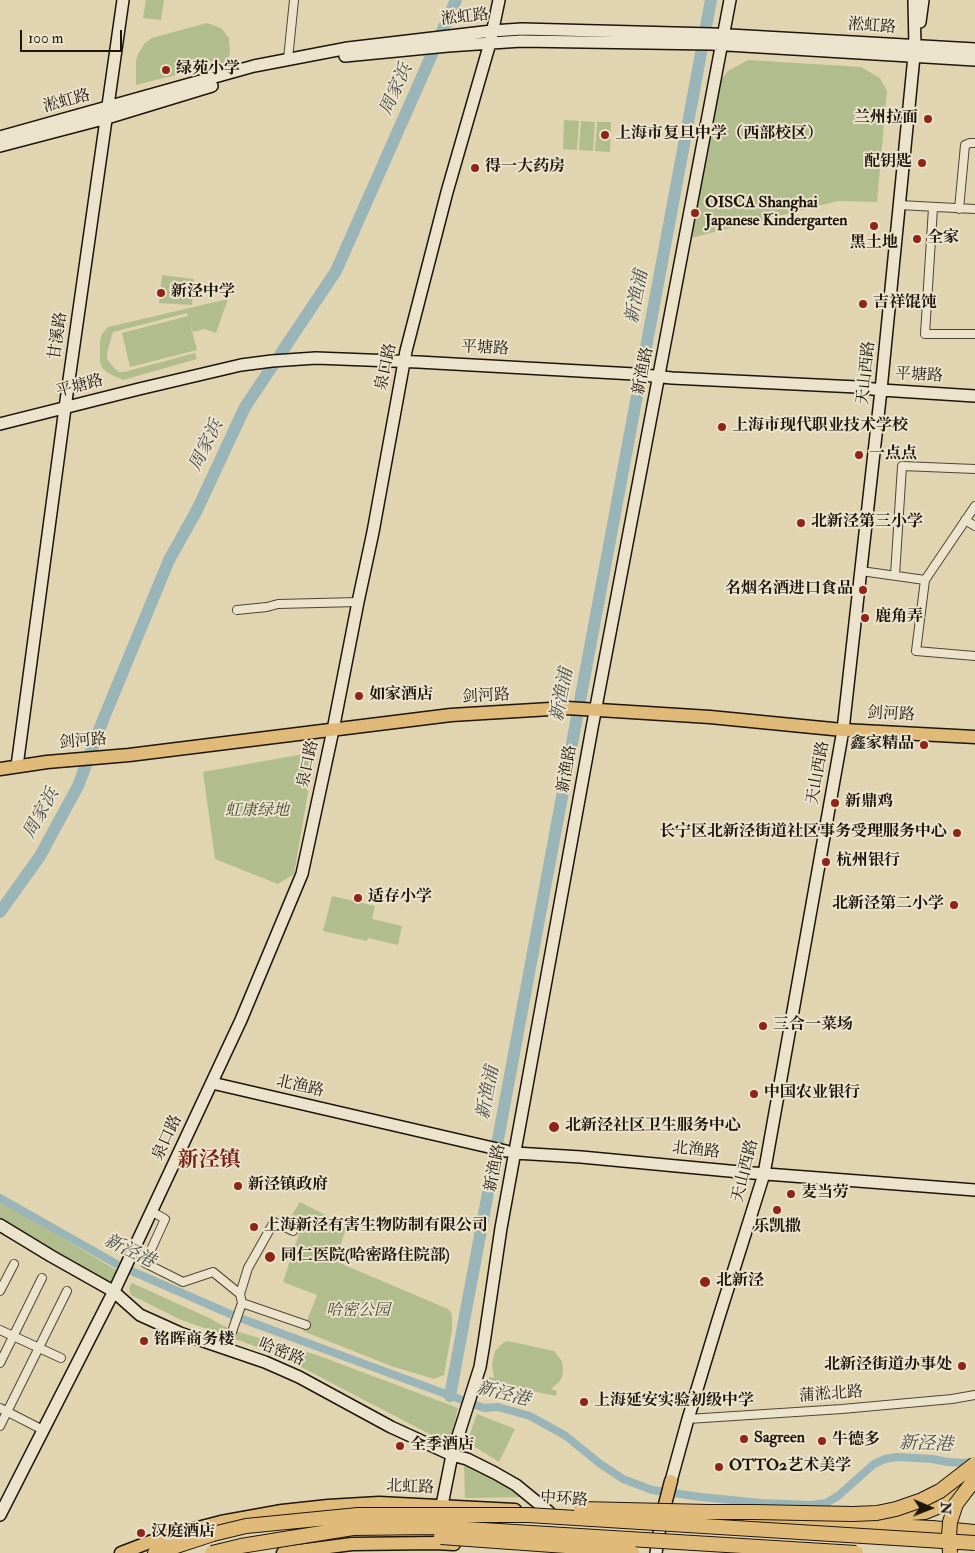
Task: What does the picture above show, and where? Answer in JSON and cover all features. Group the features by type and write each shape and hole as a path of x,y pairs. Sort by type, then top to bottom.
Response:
{"highway":[{"path":"853,1514 877,1513 922,1500 940,1491 975,1464"},
{"path":"528,1515 570,1509 888,1516 924,1512 937,1507 952,1499 975,1478"},
{"path":"950,1553 950,1522 956,1504 975,1478"},
{"name":"中环路","path":"154,1553 213,1534 246,1526 358,1515 528,1515 975,1543"},
{"path":"703,1522 849,1524 975,1532"},
{"path":"212,1553 241,1546 353,1528 434,1527 856,1553"},
{"path":"241,1546 331,1538 420,1535 635,1553"}],"main road":[{"name":"剑河路","path":"0,769 452,715 568,708 710,717 843,730 975,737"},
{"name":"天山西路","path":"661,1520 671,1481"},
{"name":"北虹路","path":"121,1553 163,1537 221,1522 282,1511 380,1503 703,1522"},
{"path":"283,1553 352,1544 614,1553"}],"street":[{"name":"甘溪路","path":"17,766 65,408 123,0"},
{"path":"288,60 294,0"},
{"name":"泉口路","path":"0,1515 114,1289 212,1082 241,1020 302,874 373,532 404,362 446,192 490,43 499,0"},
{"name":"新渔路","path":"434,1548 452,1454 480,1367 511,1152 641,468 655,376 717,39 730,0"},
{"name":"天山西路","path":"671,1481 688,1419 764,1174 843,730 881,390 914,51 914,0"},
{"name":"天山西路","path":"914,51 923,0"},
{"name":"淞虹路","path":"0,137 107,113 259,72 419,44 452,35 492,30 522,29 914,51 975,60"},
{"name":"淞虹路","path":"0,146 254,66 348,48 419,44 448,46 521,41 695,38"},
{"name":"淞虹路","path":"914,51 975,49"},
{"path":"959,209 965,146 975,143"},
{"path":"899,205 975,209"},
{"path":"932,208 925,334 975,334"},
{"name":"平塘路","path":"0,424 156,384 242,365 316,358 634,374 975,396"},
{"path":"895,575 902,466 975,469"},
{"path":"975,506 925,580 916,651 975,656"},
{"path":"965,520 975,526"},
{"path":"861,571 925,580"},
{"path":"237,610 278,604 358,602"},
{"name":"北渔路","path":"212,1082 511,1152 581,1156 764,1174 975,1190"},
{"path":"151,1211 165,1219 145,1263 183,1282 213,1272 240,1294"},
{"path":"226,1349 242,1303 240,1294 248,1268 274,1222 294,1231"},
{"name":"哈密路","path":"0,1225 51,1256 114,1289 140,1315 180,1332 265,1362 299,1377 391,1427 467,1459 516,1485 549,1512"},
{"path":"0,1291 14,1264"},
{"path":"0,1362 42,1278"},
{"path":"0,1426 4,1410 39,1348 67,1291"},
{"path":"242,1303 306,1325"},
{"path":"0,1330 61,1358"},
{"name":"蒲淞北路","path":"688,1419 842,1409 952,1399 975,1395"},
{"path":"4,1410 43,1430"},
{"path":"656,1553 661,1520"}],"green space":[{"path":"146,0 164,0 161,20 143,18"},
{"path":"207,23 221,28 229,38 230,52 227,62 136,85 136,61 145,43 152,38"},
{"path":"748,60 861,67 880,78 887,91 877,202 838,201 691,238 721,80 728,71"},
{"path":"564,120 579,121 577,150 563,149"},
{"path":"581,121 595,122 593,151 579,150"},
{"path":"597,122 611,122 610,152 595,151"},
{"path":"162,275 194,279 192,305 159,303"},
{"path":"228,299 216,333 205,329 193,332 190,324 197,350 130,367 122,333 188,316 187,313 113,332 107,355 107,359 119,372 195,353 197,359 123,380 103,369 100,362 100,342 102,334 108,327"},
{"name":"虹康绿地","path":"315,752 294,874 278,884 215,859 203,772"},
{"path":"332,896 375,906 372,919 402,926 398,945 368,938 367,941 323,931"},
{"path":"0,1201 118,1271 111,1284 0,1218"},
{"name":"哈密公园","path":"300,1202 347,1226 335,1261 448,1309 452,1314 452,1330 444,1375 434,1379 391,1366 303,1331 317,1295 283,1282 302,1224 290,1218"},
{"path":"132,1283 232,1330 314,1354 458,1408 451,1437 443,1441 274,1353 179,1319 131,1295 129,1288"},
{"path":"508,1341 554,1351 562,1361 563,1368 562,1377 551,1389 557,1391 556,1396 488,1382 489,1377 494,1378 492,1365 495,1351"},
{"path":"477,1414 515,1429 499,1462 467,1442"},
{"path":"464,1461 524,1497 465,1498"}],"waterway":[{"name":"周家浜","path":"0,912 40,856 78,786 169,560 197,510 245,407 336,271 456,0"},
{"name":"新渔浦","path":"450,1396 711,0"},
{"name":"新泾港","path":"0,1198 120,1266 237,1317 484,1408 498,1407 530,1416 566,1436 599,1463 623,1479 652,1490 761,1503 810,1505 826,1503 838,1496 874,1464 885,1459 897,1457 964,1463 975,1461"}],"place":[{"name":"绿苑小学","path":"166,70"},
{"name":"兰州拉面","path":"928,119"},
{"name":"上海市复旦中学（西部校区）","path":"605,135"},
{"name":"配钥匙","path":"922,163"},
{"name":"得一大药房","path":"475,168"},
{"name":"OISCA Shanghai Japanese Kindergarten","path":"695,213"},
{"name":"黑土地","path":"874,226"},
{"name":"全家","path":"917,239"},
{"name":"新泾中学","path":"161,293"},
{"name":"吉祥馄饨","path":"863,304"},
{"name":"上海市现代职业技术学校","path":"722,427"},
{"name":"一点点","path":"859,455"},
{"name":"北新泾第三小学","path":"801,523"},
{"name":"名烟名酒进口食品","path":"863,590"},
{"name":"鹿角弄","path":"865,618"},
{"name":"如家酒店","path":"359,696"},
{"name":"鑫家精品","path":"924,745"},
{"name":"新鼎鸡","path":"835,803"},
{"name":"长宁区北新泾街道社区事务受理服务中心","path":"957,833"},
{"name":"杭州银行","path":"826,862"},
{"name":"适存小学","path":"358,898"},
{"name":"北新泾第二小学","path":"954,905"},
{"name":"三合一菜场","path":"763,1026"},
{"name":"中国农业银行","path":"754,1094"},
{"name":"北新泾社区卫生服务中心","path":"554,1127"},
{"name":"新泾镇政府","path":"238,1186"},
{"name":"麦当劳","path":"791,1194"},
{"name":"乐凯撒","path":"777,1210"},
{"name":"上海新泾有害生物防制有限公司","path":"254,1227"},
{"name":"同仁医院(哈密路住院部)","path":"270,1257"},
{"name":"北新泾","path":"705,1282"},
{"name":"铭晖商务楼","path":"144,1341"},
{"name":"北新泾街道办事处","path":"962,1366"},
{"name":"上海延安实验初级中学","path":"584,1402"},
{"name":"Sagreen","path":"744,1439"},
{"name":"牛德多","path":"822,1441"},
{"name":"全季酒店","path":"400,1446"},
{"name":"OTTO2艺术美学","path":"719,1467"},
{"name":"汉庭酒店","path":"141,1533"}],"district":[{"name":"新泾镇","path":"209,1161"}]}
